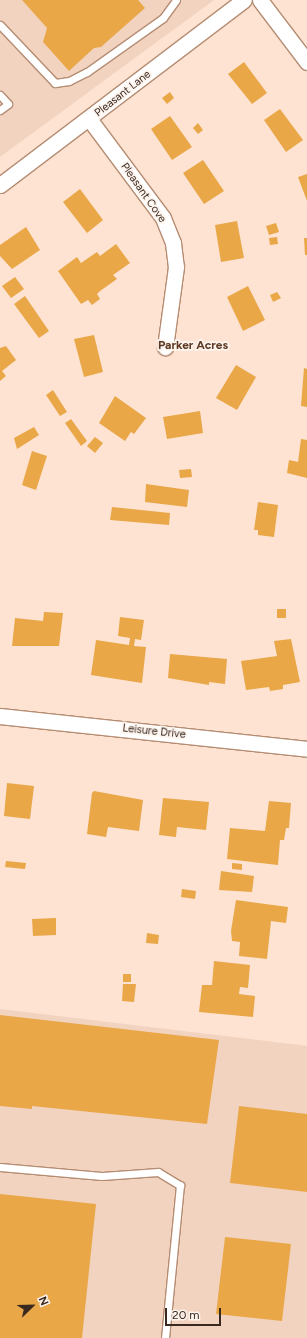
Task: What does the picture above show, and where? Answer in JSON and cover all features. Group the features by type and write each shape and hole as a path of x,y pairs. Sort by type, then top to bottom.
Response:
{"street":[{"name":"Pleasant Lane","path":"0,185 90,120 244,0"},
{"path":"260,0 307,62"},
{"name":"Pleasant Cove","path":"90,120 163,218 173,243 176,267 165,347"},
{"name":"Leisure Drive","path":"0,716 307,749"}],"lane":[{"path":"0,25 55,83 70,80 87,72 163,18 176,0"},
{"path":"0,95 8,104 0,110"},
{"path":"0,1167 102,1176 158,1172 180,1185 165,1338"}],"shaded area":[{"path":"0,0 214,0 0,157"},
{"path":"0,1009 307,1046 307,1338 0,1338"}],"building":[{"path":"22,0 138,0 145,8 101,47 94,48 69,71 43,42 47,28"},
{"path":"244,62 267,93 252,104 228,74"},
{"path":"170,92 174,98 167,104 162,98"},
{"path":"280,109 303,140 286,152 264,120"},
{"path":"170,116 192,147 172,160 151,129"},
{"path":"198,123 203,130 198,134 193,128"},
{"path":"203,160 224,191 204,204 183,173"},
{"path":"307,174 307,201 298,177"},
{"path":"80,189 103,220 87,233 63,202"},
{"path":"237,221 244,258 221,262 215,225"},
{"path":"276,223 279,232 269,235 266,226"},
{"path":"26,227 40,250 12,269 0,256 0,245"},
{"path":"277,237 278,244 270,245 269,238"},
{"path":"304,238 307,238 307,255 305,255"},
{"path":"116,244 130,263 113,275 117,279 97,294 100,299 92,305 88,300 81,304 58,271 77,257 81,263 97,252 100,256"},
{"path":"15,277 24,289 11,298 2,286"},
{"path":"248,286 265,320 243,331 227,297"},
{"path":"277,292 281,298 273,302 270,295"},
{"path":"25,296 49,331 39,338 14,304"},
{"path":"94,335 103,372 84,377 74,339"},
{"path":"6,346 16,360 2,371 6,376 0,381 0,348"},
{"path":"236,365 256,377 237,410 216,398"},
{"path":"304,368 307,369 307,407 301,406"},
{"path":"53,390 67,412 60,416 46,395"},
{"path":"115,396 146,418 134,434 131,432 125,441 99,423"},
{"path":"200,411 203,433 167,439 163,417"},
{"path":"71,419 87,441 81,446 65,423"},
{"path":"34,427 39,435 17,449 14,438"},
{"path":"95,437 103,443 95,453 87,446"},
{"path":"301,439 307,440 307,478 287,473 289,460 298,462"},
{"path":"32,451 47,456 36,490 22,485"},
{"path":"191,469 192,477 180,478 179,470"},
{"path":"146,484 189,490 187,507 145,502"},
{"path":"258,502 278,505 274,537 258,535 258,530 254,530"},
{"path":"112,507 170,513 169,525 110,520"},
{"path":"277,609 286,609 286,618 277,618"},
{"path":"44,612 63,613 59,646 12,646 15,618 43,621"},
{"path":"120,617 144,620 141,640 135,639 134,646 146,647 142,683 91,675 96,640 129,645 130,638 118,636"},
{"path":"291,639 300,682 283,685 283,689 270,691 269,687 246,690 241,661 277,656 274,641"},
{"path":"170,654 227,659 225,684 209,682 209,685 168,678"},
{"path":"7,783 34,786 30,819 4,816"},
{"path":"94,791 143,800 139,831 108,827 106,837 87,834 92,793"},
{"path":"163,798 209,802 206,830 177,827 176,837 159,835"},
{"path":"269,801 291,803 289,828 286,828 284,840 280,840 278,865 227,859 230,828 265,831"},
{"path":"6,861 26,863 25,869 5,867"},
{"path":"232,863 242,864 242,870 232,869"},
{"path":"221,871 254,876 252,892 219,890"},
{"path":"182,889 196,891 195,899 181,897"},
{"path":"236,900 288,907 286,923 271,921 267,959 239,956 240,942 232,941 231,931"},
{"path":"56,918 56,935 33,936 32,919"},
{"path":"147,933 159,935 158,944 146,943"},
{"path":"214,961 250,965 248,988 240,987 239,994 255,996 253,1017 199,1012 202,985 212,985"},
{"path":"123,974 131,974 131,982 123,982"},
{"path":"123,984 136,984 134,1002 122,1001"},
{"path":"0,1015 219,1040 207,1124 32,1106 32,1109 0,1106"},
{"path":"239,1106 307,1114 307,1192 230,1183"},
{"path":"0,1194 96,1204 82,1338 0,1338"},
{"path":"225,1237 291,1244 282,1321 216,1314"}],"district":[{"name":"Parker Acres","path":"193,346"}]}
